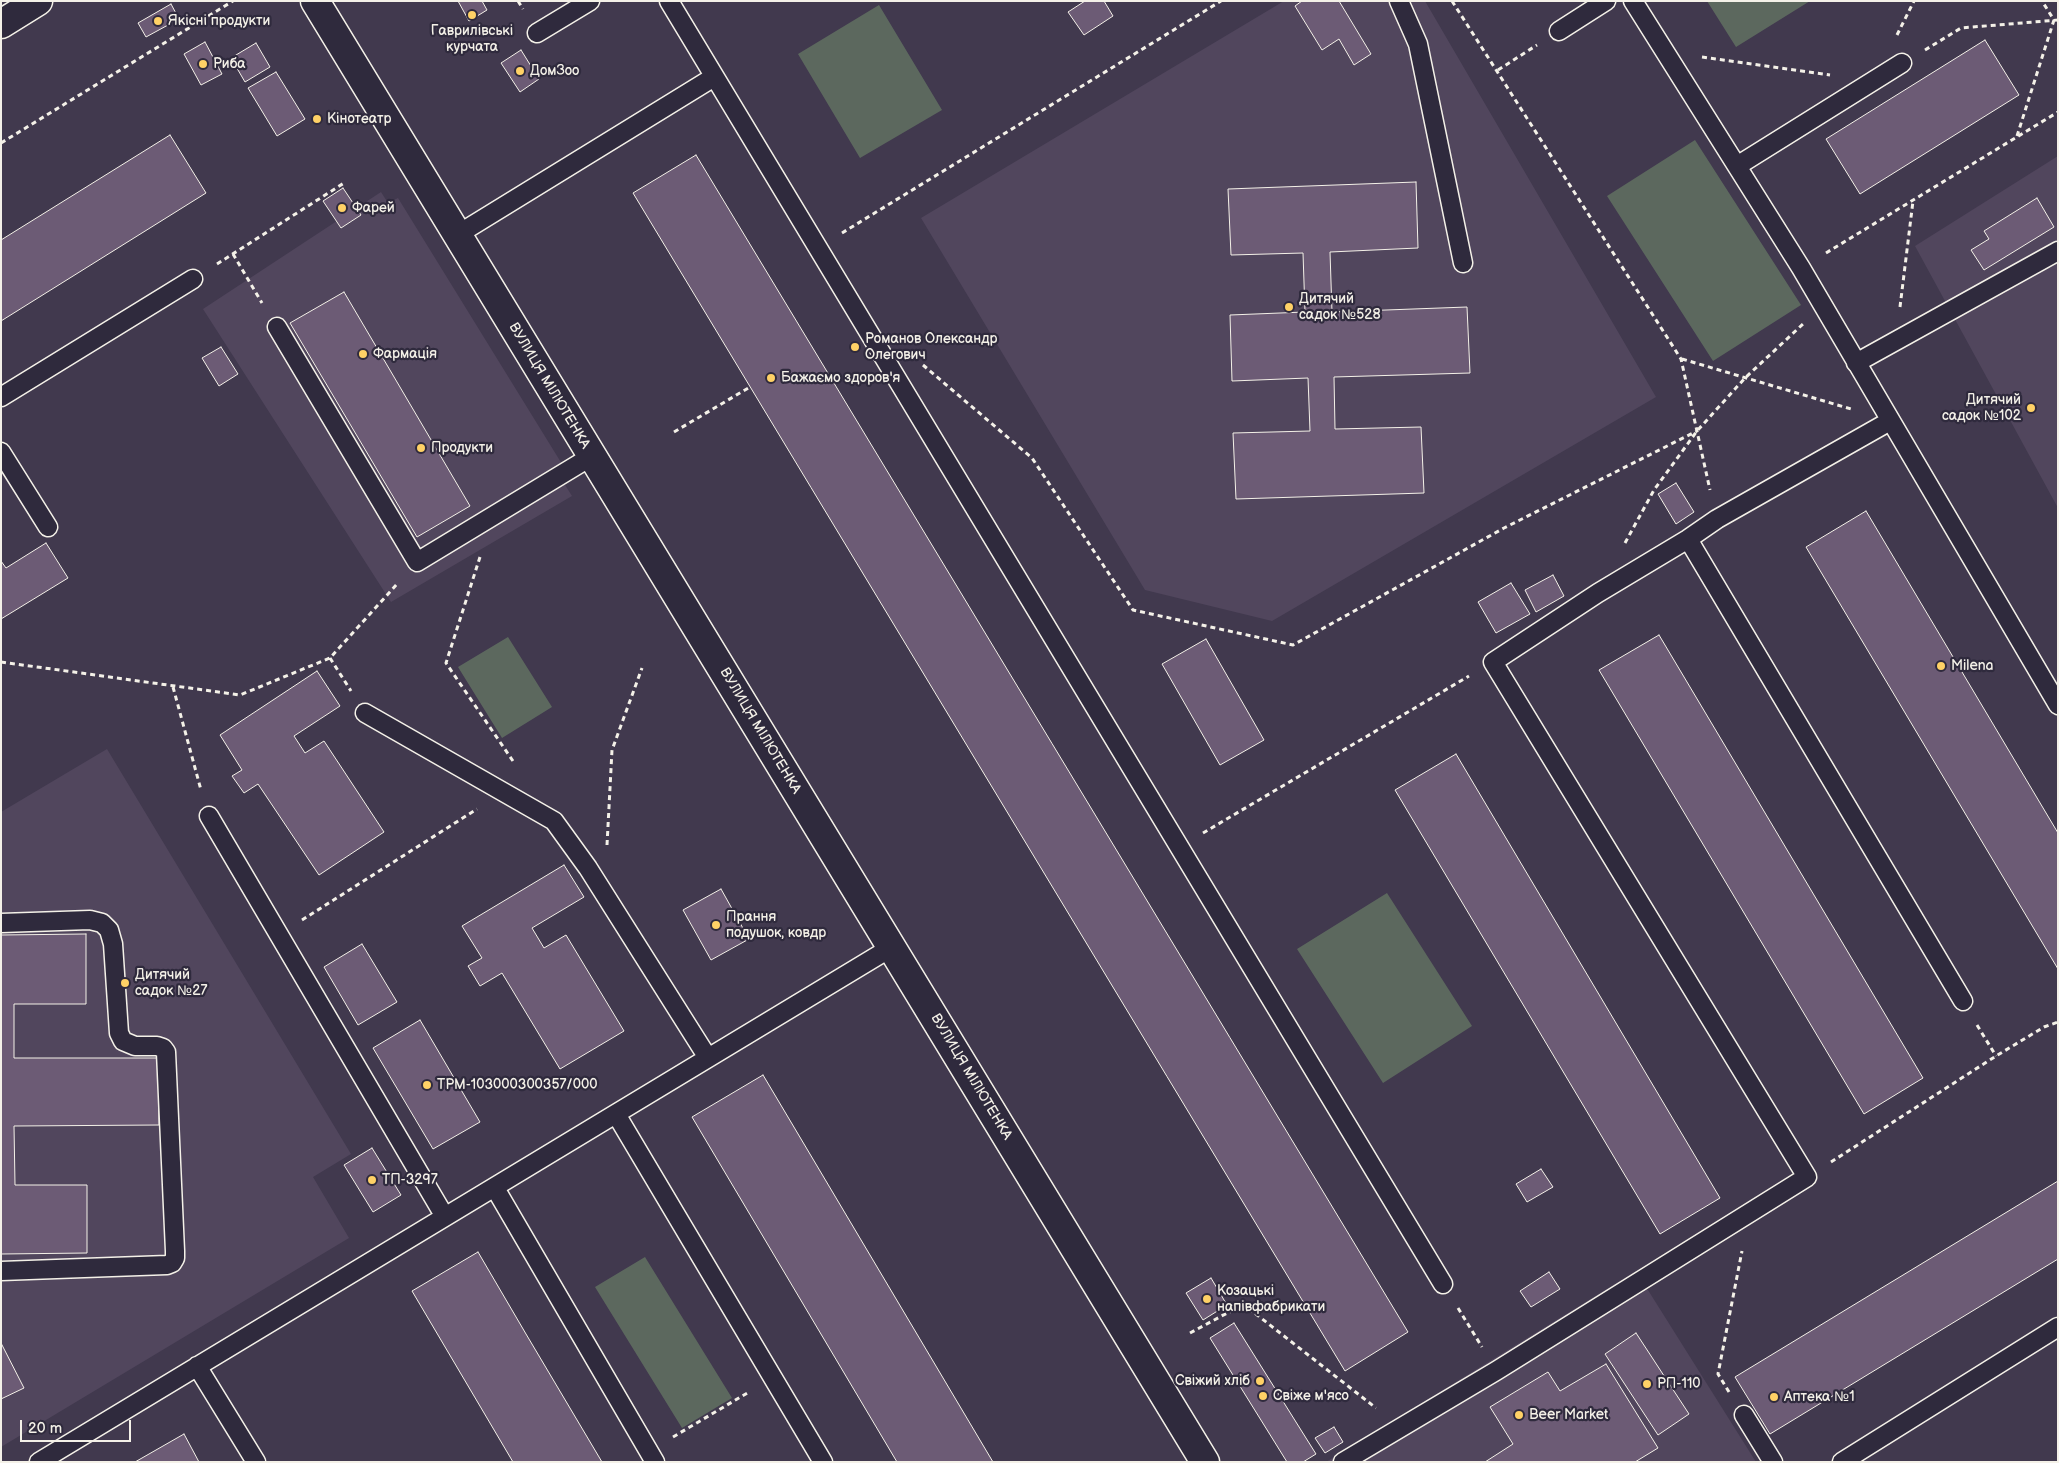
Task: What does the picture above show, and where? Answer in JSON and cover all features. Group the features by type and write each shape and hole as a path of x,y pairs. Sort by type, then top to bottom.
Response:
{"street":[{"path":"1,24 38,1"},
{"name":"ВУЛИЦЯ МІЛЮТЕНКА","path":"315,1 1205,1462"}],"lane":[{"path":"537,33 590,1"},
{"path":"669,1 1444,1284"},
{"path":"1399,1 1418,44 1463,263"},
{"path":"1559,31 1606,1"},
{"path":"1633,1 1801,268 2058,705"},
{"path":"1737,166 1902,64"},
{"path":"457,235 714,77"},
{"path":"1856,362 2058,251"},
{"path":"1,397 193,279"},
{"path":"277,327 417,562 592,456"},
{"path":"1343,1462 1496,1370 1807,1177 1493,662 1598,593 1688,539 1717,519 1890,421"},
{"path":"1,452 48,527"},
{"path":"1688,539 1963,1001"},
{"path":"365,713 554,821 588,868 708,1058"},
{"path":"209,816 444,1217"},
{"path":"1,922 90,920 102,923 109,930 113,944 119,1033 123,1041 129,1045 163,1048 167,1058 175,1258 172,1263 166,1265 1,1270"},
{"path":"39,1462 892,947"},
{"path":"616,1114 823,1462"},
{"path":"495,1188 652,1457"},
{"path":"1842,1462 2058,1327"},
{"path":"197,1366 256,1462"},
{"path":"1744,1415 1773,1462"}],"path":[{"path":"1,143 233,1"},
{"path":"817,248 1221,1"},
{"path":"1452,1 1498,70 1681,359 1717,519"},
{"path":"2042,1 2056,20"},
{"path":"1902,64 1961,28 2056,20"},
{"path":"2016,137 2056,20"},
{"path":"1498,70 1559,31"},
{"path":"1664,51 1874,81"},
{"path":"1801,268 2058,112"},
{"path":"193,279 344,183"},
{"path":"1896,340 1913,201"},
{"path":"232,254 277,327"},
{"path":"1598,593 1654,490 1697,431 1745,378 1823,305"},
{"path":"1681,359 1890,421"},
{"path":"922,364 1032,458 1133,610 1293,645 1504,528 1697,431"},
{"path":"674,432 750,387"},
{"path":"493,516 446,663 516,765"},
{"path":"1,662 240,695 330,658 417,562"},
{"path":"330,658 365,713"},
{"path":"1179,847 1493,662"},
{"path":"588,868 607,846 612,750 642,668"},
{"path":"173,687 209,816"},
{"path":"278,935 504,792"},
{"path":"1963,1001 1996,1056"},
{"path":"1807,1177 1996,1056 2044,1027 2058,1022"},
{"path":"1744,1415 1718,1374 1749,1214"},
{"path":"1444,1284 1496,1370"},
{"path":"1190,1333 1229,1312 1242,1309 1252,1311 1400,1428"},
{"path":"652,1457 773,1378"}],"shaded area":[{"name":"Дитячий садок №528","path":"1284,1 1425,1 1656,397 1272,621 1145,590 921,218"},
{"path":"1707,1 1810,1 1736,47"},
{"path":"879,5 942,110 860,158 798,54"},
{"path":"1695,140 1801,305 1713,361 1607,196"},
{"name":"Дитячий садок №102","path":"2058,156 2058,508 1915,246"},
{"path":"381,192 388,203 398,198 562,464 555,469 572,496 391,602 203,309"},
{"path":"508,637 552,707 502,738 458,667"},
{"name":"Дитячий садок №27","path":"107,749 351,1154 313,1177 349,1238 1,1447 1,812"},
{"path":"1387,893 1472,1026 1383,1083 1297,949"},
{"path":"645,1257 732,1398 682,1428 595,1287"},
{"path":"1636,1271 1756,1462 1326,1462"}],"building":[{"name":"Гаврилівські курчата","path":"458,1 482,1 487,10 469,21"},
{"path":"1085,1 1104,1 1113,16 1084,35 1068,12"},
{"path":"1302,1 1339,1 1371,54 1354,65 1339,39 1322,50 1295,6"},
{"name":"Якісні продукти","path":"171,4 179,19 146,37 138,23"},
{"path":"1985,40 2019,95 1860,194 1826,139"},
{"name":"Риба","path":"205,42 222,74 201,85 184,54"},
{"path":"256,43 270,67 245,82 231,58"},
{"name":"ДомЗоо","path":"521,50 539,79 520,92 501,63"},
{"path":"276,72 305,119 277,136 248,88"},
{"path":"170,135 206,193 1,321 1,240"},
{"path":"696,155 1408,1332 1345,1371 633,193"},
{"path":"1416,182 1418,248 1330,252 1332,312 1467,307 1470,373 1334,377 1335,429 1421,427 1424,493 1236,499 1233,433 1310,431 1308,378 1232,381 1230,315 1305,312 1303,253 1231,255 1228,189"},
{"name":"Фарей","path":"343,188 361,215 341,228 323,201"},
{"path":"2037,198 2054,227 1984,270 1971,250 1989,239 1984,231"},
{"path":"344,292 470,506 417,537 290,323"},
{"path":"221,347 238,374 219,386 202,358"},
{"path":"1676,483 1694,512 1676,524 1658,494"},
{"path":"1866,511 2058,833 2058,969 1806,547"},
{"path":"46,543 68,578 1,619 1,561 6,568"},
{"path":"1553,575 1564,596 1536,612 1525,590"},
{"path":"1511,583 1530,614 1496,633 1478,602"},
{"path":"1659,635 1923,1078 1864,1114 1599,670"},
{"path":"1206,639 1264,740 1220,765 1162,664"},
{"path":"317,671 340,706 294,736 305,753 324,741 384,832 319,875 258,784 244,793 232,776 242,770 220,735"},
{"path":"1456,754 1720,1198 1660,1234 1395,790"},
{"path":"564,865 584,897 532,928 544,948 566,935 624,1031 560,1069 502,973 480,986 468,966 482,958 462,926"},
{"name":"Прання подушок, ковдр","path":"721,889 749,939 711,960 683,910"},
{"path":"86,934 86,1004 14,1004 14,1058 158,1058 159,1125 14,1126 15,1185 87,1185 87,1253 1,1254 1,935"},
{"path":"362,944 397,1002 358,1025 324,967"},
{"name":"ТРМ-103000300357/000","path":"420,1020 480,1122 433,1149 373,1048"},
{"path":"763,1075 993,1462 897,1462 692,1117"},
{"name":"ТП-3297","path":"372,1148 401,1195 373,1212 344,1165"},
{"path":"1541,1169 1553,1187 1527,1202 1516,1184"},
{"path":"2058,1181 2058,1259 1770,1434 1735,1377"},
{"path":"478,1252 602,1462 513,1462 412,1291"},
{"path":"1549,1272 1560,1289 1531,1307 1520,1291"},
{"name":"Козацькі напівфабрикати","path":"1211,1278 1227,1305 1203,1320 1186,1293"},
{"name":"Свіже м'ясо","path":"1234,1323 1316,1454 1303,1462 1287,1462 1210,1338"},
{"name":"РП-110","path":"1636,1333 1689,1414 1658,1435 1605,1354"},
{"path":"1,1343 24,1388 1,1399"},
{"path":"1606,1364 1658,1448 1635,1462 1485,1462 1513,1444 1490,1407 1548,1372 1560,1391"},
{"path":"1334,1427 1343,1442 1325,1453 1315,1438"},
{"path":"184,1434 199,1462 135,1462"}],"place":[{"name":"Гаврилівські курчата","path":"472,15"},
{"name":"Якісні продукти","path":"158,21"},
{"name":"Риба","path":"203,64"},
{"name":"ДомЗоо","path":"520,71"},
{"name":"Кінотеатр","path":"317,119"},
{"name":"Фарей","path":"342,208"},
{"name":"Дитячий садок №528","path":"1289,307"},
{"name":"Романов Олександр Олегович","path":"855,347"},
{"name":"Фармація","path":"363,354"},
{"name":"Бажаємо здоров'я","path":"771,378"},
{"name":"Дитячий садок №102","path":"2031,408"},
{"name":"Продукти","path":"421,448"},
{"name":"Milena","path":"1941,666"},
{"name":"Прання подушок, ковдр","path":"716,925"},
{"name":"Дитячий садок №27","path":"125,983"},
{"name":"ТРМ-103000300357/000","path":"427,1085"},
{"name":"ТП-3297","path":"372,1180"},
{"name":"Козацькі напівфабрикати","path":"1207,1299"},
{"name":"Свіжий хліб","path":"1260,1381"},
{"name":"РП-110","path":"1647,1384"},
{"name":"Свіже м'ясо","path":"1263,1396"},
{"name":"Аптека №1","path":"1774,1397"},
{"name":"Beer Market","path":"1519,1415"}]}
